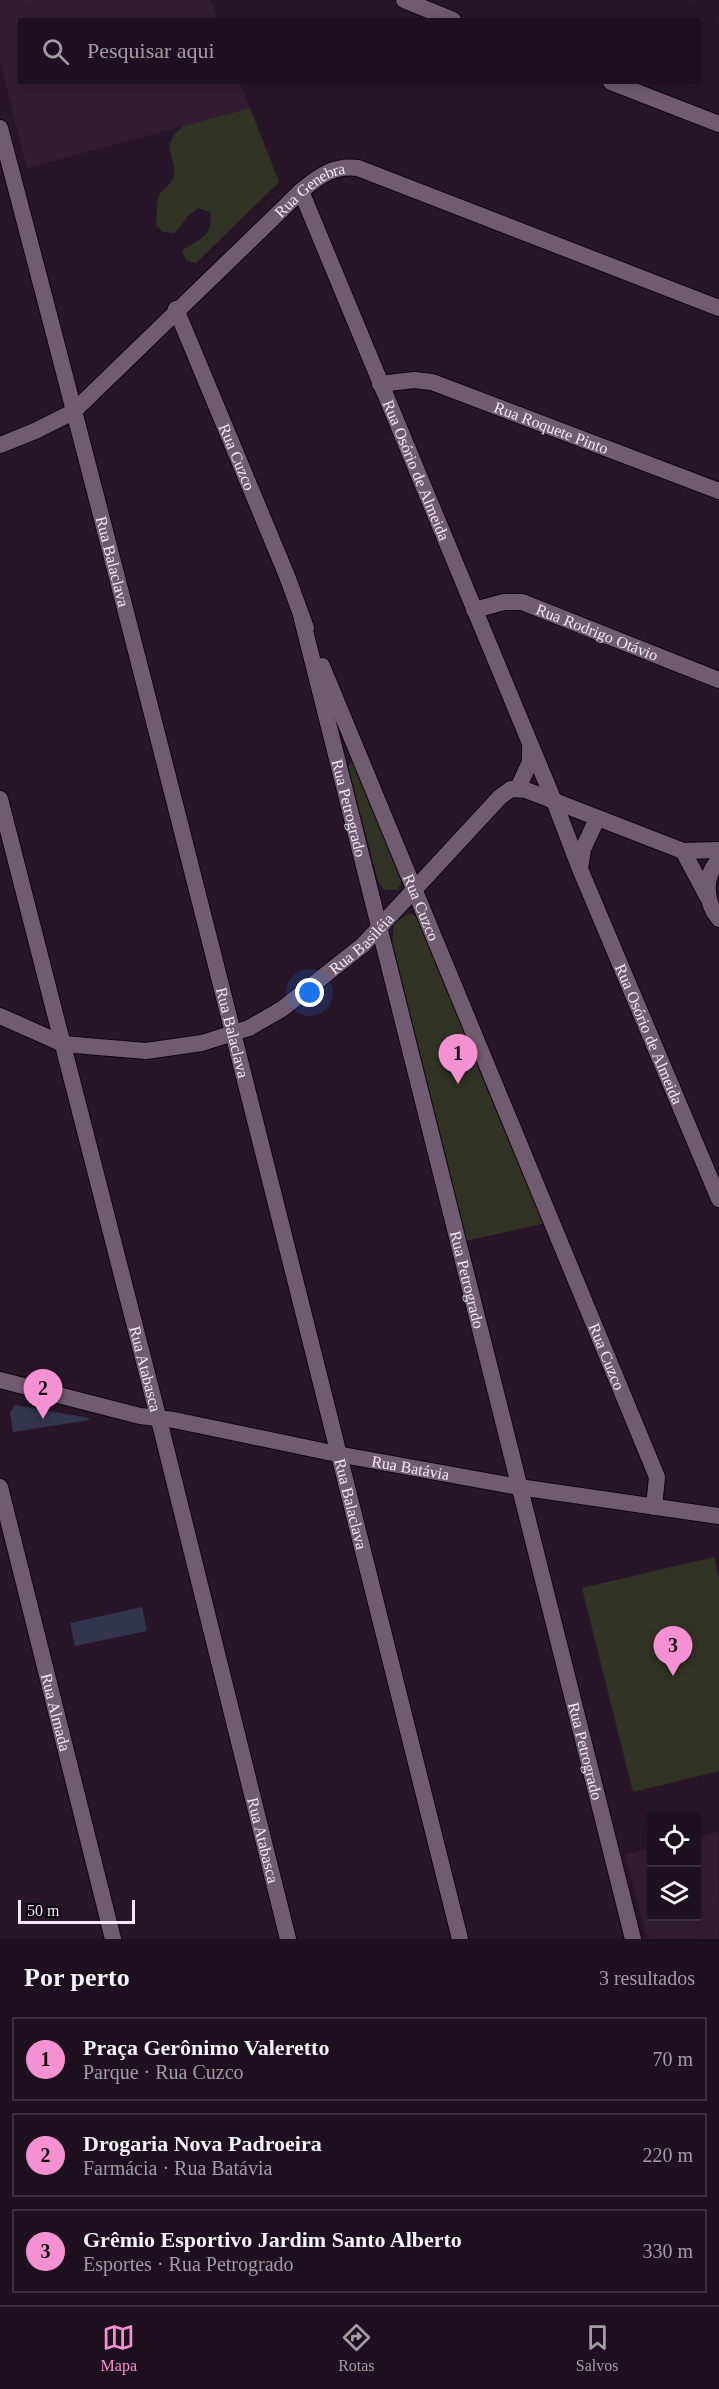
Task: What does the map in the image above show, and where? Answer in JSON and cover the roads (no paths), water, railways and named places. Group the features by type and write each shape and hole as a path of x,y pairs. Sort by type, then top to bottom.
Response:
{"street":[{"path":"404,0 448,18"},
{"path":"617,84 719,124"},
{"name":"Rua Balaclava","path":"0,128 235,1034 460,1939"},
{"name":"Rua Genebra","path":"0,445 35,432 73,412 176,309 301,191 327,171 337,168 358,168 719,308"},
{"name":"Rua Osório de Almeida","path":"301,191 554,801 580,869 719,1198"},
{"name":"Rua Cuzco","path":"176,309 657,1477 654,1507"},
{"name":"Rua Roquete Pinto","path":"380,384 414,380 432,382 719,491"},
{"name":"Rua Rodrigo Otávio","path":"474,610 504,602 522,602 719,680"},
{"name":"Rua Petrogrado","path":"302,619 632,1939"},
{"path":"531,748 530,762 518,788 684,852 719,850"},
{"name":"Rua Basiléia","path":"0,1017 63,1044 146,1051 202,1043 235,1034 259,1024 282,1009 379,930 415,887 500,797 511,789 518,788"},
{"name":"Rua Atabasca","path":"0,799 288,1939"},
{"path":"580,869 583,849 597,819"},
{"path":"684,852 719,919"},
{"path":"708,900 708,881 719,860"},
{"name":"Rua Batávia","path":"0,1380 141,1416 338,1454 519,1486 719,1516"},
{"name":"Rua Almada","path":"0,1486 113,1939"}],"place":[{"name":"Praça Gerônimo Valeretto","path":"458,1084"},
{"name":"Drogaria Nova Padroeira","path":"43,1419"},
{"name":"Grêmio Esportivo Jardim Santo Alberto","path":"673,1676"}]}
